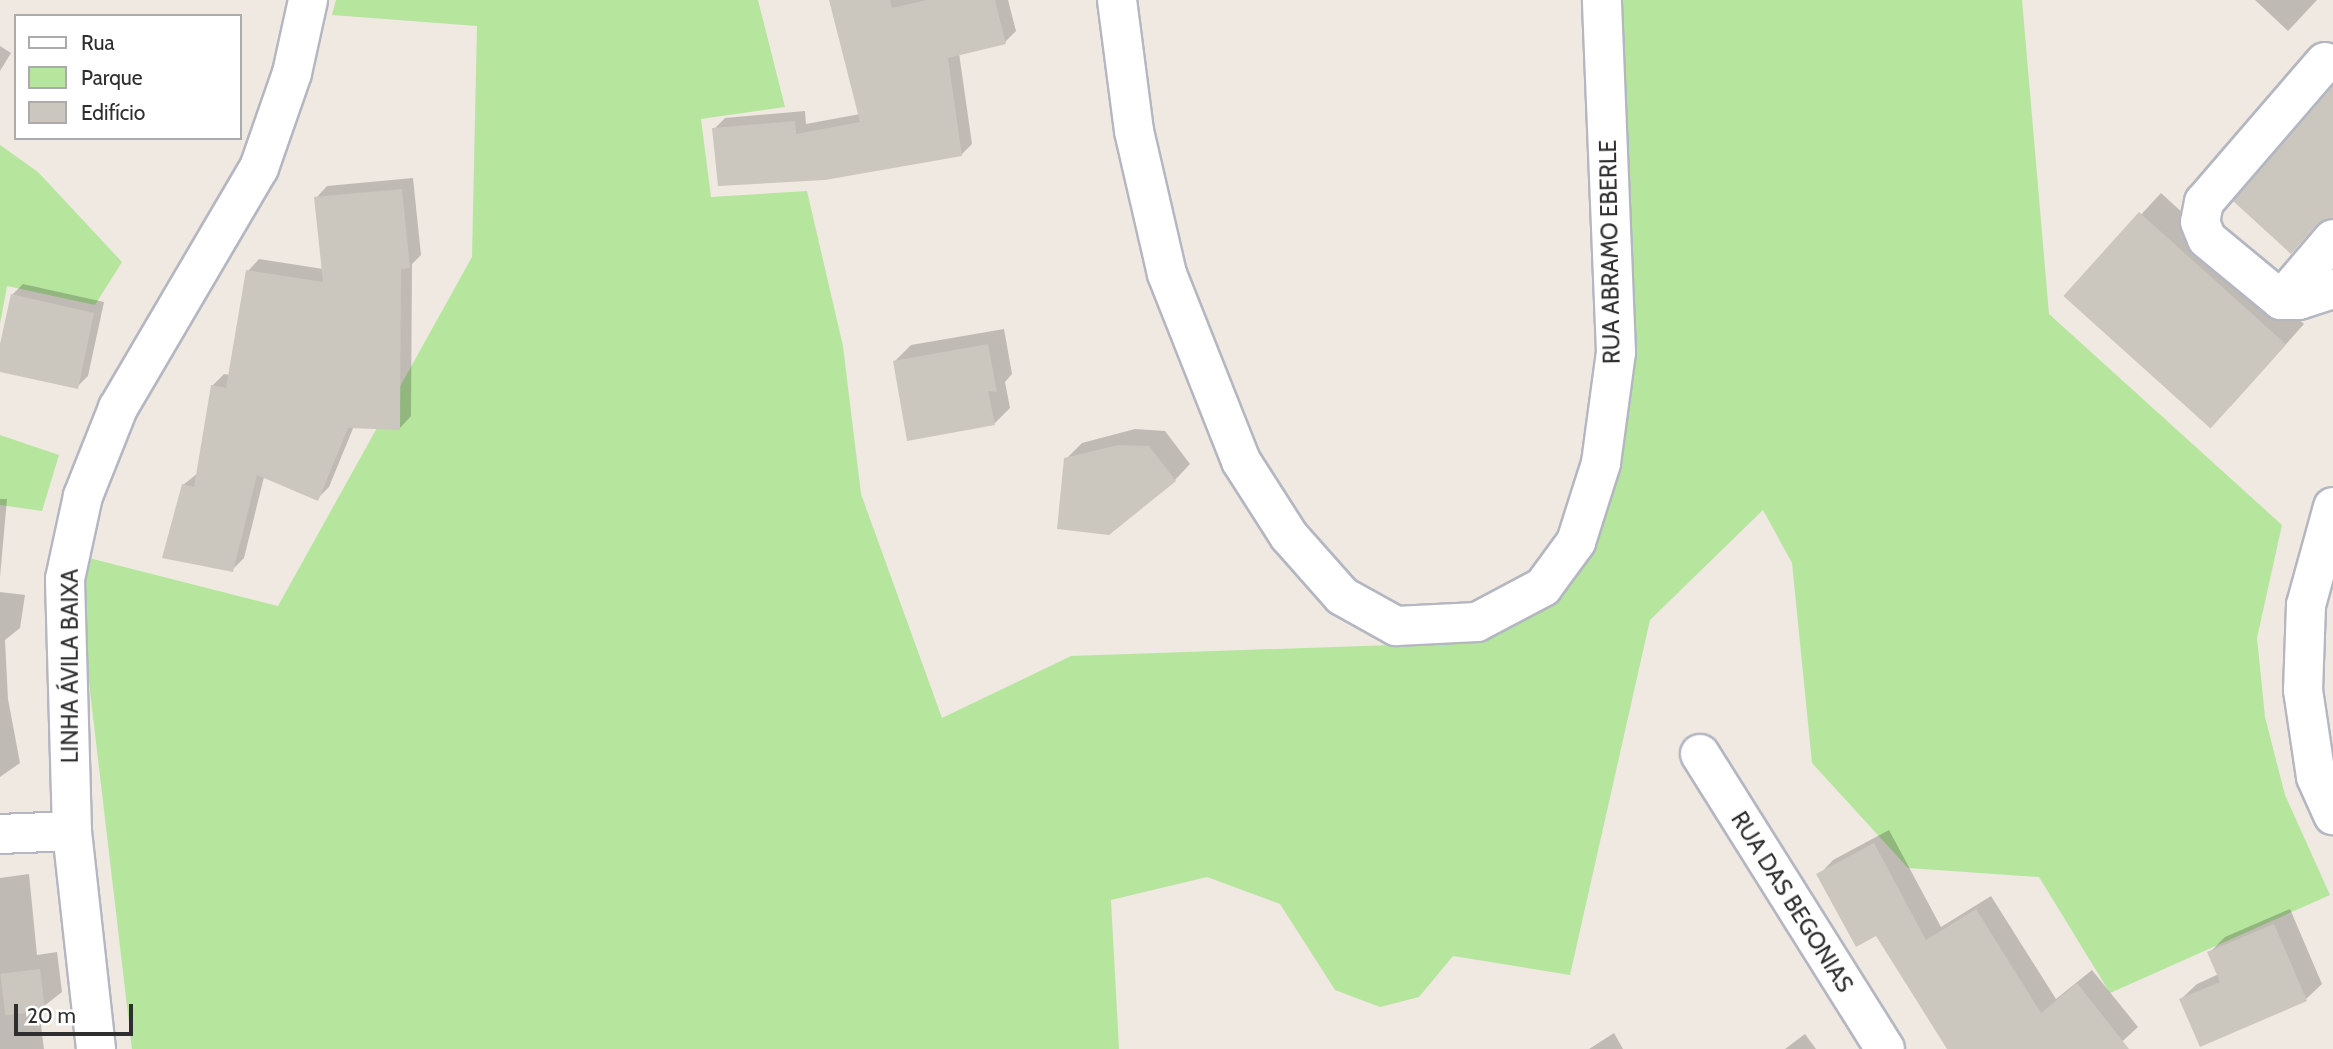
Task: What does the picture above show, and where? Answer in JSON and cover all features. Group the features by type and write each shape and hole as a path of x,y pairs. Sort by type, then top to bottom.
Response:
{"street":[{"name":"LINHA ÁVILA BAIXA","path":"96,1049 72,831 65,579 83,496 118,408 259,168 292,73 308,0"},
{"name":"RUA ABRAMO EBERLE","path":"1117,0 1134,131 1167,274 1241,461 1289,536 1342,596 1396,626 1477,622 1543,587 1576,542 1601,463 1616,352 1602,0"},
{"path":"2325,62 2204,202 2200,222 2207,239 2281,300 2299,300 2333,289"},
{"path":"2281,300 2333,239"},
{"path":"2333,507 2306,605 2303,690 2316,776 2333,815"},
{"name":"RUA DAS BEGONIAS","path":"1700,754 1885,1049"},
{"path":"0,834 72,831"}],"green space":[{"path":"336,0 758,0 785,107 701,119 711,197 807,191 843,346 861,494 942,718 1071,656 1478,642 1545,608 1585,559 1615,462 1613,0 2022,0 2049,314 2282,525 2257,638 2265,717 2285,795 2330,895 2110,993 2039,877 1908,868 1812,763 1792,563 1763,510 1650,620 1570,975 1453,956 1419,997 1380,1007 1335,990 1280,904 1207,877 1111,900 1119,1049 132,1049 79,597 85,557 278,606 472,257 477,26 332,15"},
{"path":"0,145 38,172 122,262 95,305 7,286 0,324"},
{"path":"0,435 59,455 42,511 0,505"}],"building":[{"path":"829,0 890,0 892,8 927,0 995,0 1006,44 948,58 962,156 825,180 718,186 712,128 795,121 796,134 860,122"},
{"path":"2333,86 2333,218 2317,224 2291,254 2233,201"},
{"path":"402,189 410,268 401,269 400,430 348,428 318,501 257,475 233,572 162,558 182,484 194,487 211,385 226,388 246,270 323,282 314,197"},
{"path":"2139,212 2286,344 2211,428 2063,296"},
{"path":"11,294 94,313 78,389 0,372 0,344"},
{"path":"988,344 997,392 988,391 995,425 907,441 893,361"},
{"path":"1118,445 1149,446 1176,481 1109,535 1057,529 1064,458"},
{"path":"1874,843 1926,940 1976,909 2041,1013 2077,983 2129,1049 1947,1049 1876,936 1856,947 1816,874"},
{"path":"2274,924 2307,1001 2200,1047 2179,999 2220,982 2207,952"},
{"path":"40,969 45,1011 5,1016 0,974"}]}
